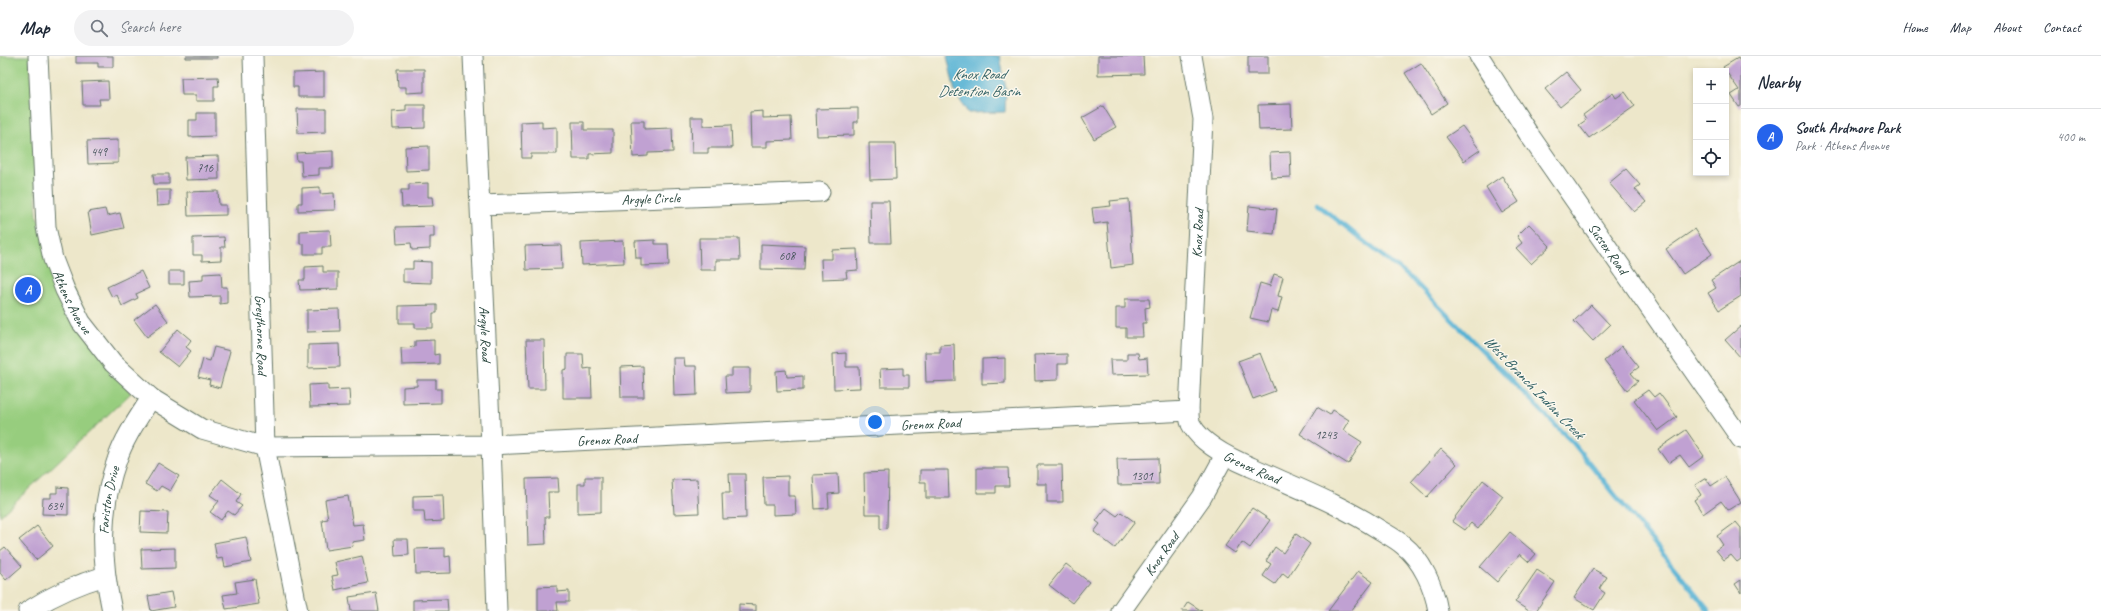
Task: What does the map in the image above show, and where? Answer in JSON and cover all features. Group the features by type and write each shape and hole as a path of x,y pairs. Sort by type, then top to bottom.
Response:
{"street":[{"name":"Athens Avenue","path":"38,56 44,208 49,242 58,273 73,306 95,341 113,363 151,398 202,429 265,447"},
{"name":"Greythorne Road","path":"253,56 265,447 298,611"},
{"name":"Argyle Road","path":"473,56 481,205 497,611"},
{"name":"Knox Road","path":"1189,411 1203,119 1192,56"},
{"name":"Sussex Road","path":"1479,56 1528,133 1741,439"},
{"name":"Argyle Circle","path":"481,205 820,192"},
{"name":"Fariston Drive","path":"112,611 105,576 102,538 106,498 117,459 125,440 151,398"},
{"name":"Grenox Road","path":"265,447 491,445 1189,411 1191,425 1198,434 1225,456 1328,501 1361,518 1404,545 1418,562 1428,578 1436,598 1438,611"},
{"name":"Knox Road","path":"1121,611 1202,497 1225,456"},
{"path":"28,611 48,598 75,585 105,576"}],"green space":[{"path":"0,56 30,56 37,217 116,376 131,393 0,516"}],"water":[{"name":"Knox Road Detention Basin","path":"947,56 1000,56 1006,89 1005,112 968,113 955,92"}],"building":[{"path":"76,56 113,56 113,67 98,67 98,63 76,63"},
{"path":"186,56 217,56 217,58 186,58"},
{"path":"1098,56 1143,56 1144,74 1098,75"},
{"path":"1248,56 1268,56 1268,74 1248,74"},
{"path":"1738,58 1741,63 1741,106 1739,107 1731,95 1739,90 1729,76 1729,68 1723,67"},
{"path":"1421,63 1447,103 1431,114 1405,73"},
{"path":"397,69 424,69 424,92 406,93 406,87 398,87"},
{"path":"324,72 324,97 298,97 298,87 293,87 293,73"},
{"path":"1566,72 1581,90 1560,107 1545,89"},
{"path":"218,77 219,86 214,86 214,101 196,101 196,95 182,95 181,78"},
{"path":"108,81 109,99 99,99 100,105 83,105 82,82"},
{"path":"1625,92 1635,106 1589,138 1579,125 1586,120 1583,115 1613,93 1616,98"},
{"path":"1291,104 1292,129 1259,130 1258,105"},
{"path":"406,105 425,105 425,128 393,129 392,112 406,111"},
{"path":"1103,106 1116,127 1094,139 1082,118"},
{"path":"858,108 858,122 854,122 854,135 817,136 816,109"},
{"path":"297,109 326,109 326,132 298,133"},
{"path":"763,111 763,118 791,117 792,140 767,141 767,147 751,147 750,112"},
{"path":"197,113 215,113 215,136 189,137 189,120 197,120"},
{"path":"691,117 703,117 703,126 731,125 732,148 708,148 708,153 692,153"},
{"path":"542,121 542,128 557,127 557,154 531,154 531,158 522,158 521,122"},
{"path":"631,121 644,121 644,129 672,128 673,152 648,153 648,156 633,157"},
{"path":"572,122 584,122 584,130 613,130 613,153 589,154 589,159 573,159"},
{"path":"1462,126 1480,150 1464,161 1446,137"},
{"path":"118,140 118,163 88,164 87,141"},
{"path":"869,143 895,143 896,179 870,180"},
{"path":"429,146 429,170 406,171 405,147"},
{"path":"333,151 333,168 319,168 319,175 302,176 301,161 297,161 296,153"},
{"path":"1290,152 1291,177 1271,178 1270,153"},
{"path":"218,156 219,179 186,180 185,157"},
{"path":"1626,169 1640,185 1635,189 1646,202 1634,212 1609,183"},
{"path":"153,174 169,174 169,184 154,184"},
{"path":"1502,176 1519,202 1502,213 1486,187"},
{"path":"428,183 428,197 432,197 433,206 402,207 401,190 409,190 409,184"},
{"path":"320,187 320,194 334,193 335,210 298,211 298,203 302,203 302,188"},
{"path":"156,190 170,190 170,205 157,206"},
{"path":"218,191 219,205 226,205 226,215 188,216 187,192"},
{"path":"1129,199 1133,265 1111,268 1107,222 1094,224 1092,208 1111,206 1110,201"},
{"path":"870,201 889,201 891,243 871,243"},
{"path":"1249,206 1277,209 1274,234 1247,231"},
{"path":"105,209 107,216 120,213 124,228 92,235 88,212"},
{"path":"1529,224 1550,246 1531,264 1516,248 1522,243 1517,236"},
{"path":"434,226 434,237 430,237 430,249 412,250 411,243 397,244 396,227"},
{"path":"1695,229 1712,254 1683,274 1666,249"},
{"path":"330,230 331,247 322,247 322,254 304,254 304,244 300,244 300,231"},
{"path":"224,237 225,247 221,247 221,260 202,261 202,255 193,255 193,238"},
{"path":"699,238 739,238 740,260 716,260 716,270 700,270"},
{"path":"655,240 655,244 668,244 669,265 641,266 641,258 636,258 635,241"},
{"path":"623,241 624,263 582,265 581,243"},
{"path":"761,244 805,246 804,270 761,269"},
{"path":"561,245 562,269 526,270 525,246"},
{"path":"857,249 858,270 846,271 847,278 822,279 821,259 832,259 832,250"},
{"path":"413,261 431,262 431,283 403,282 403,269 413,269"},
{"path":"1740,261 1741,296 1719,310 1708,293 1716,288 1711,280"},
{"path":"323,266 323,272 338,272 338,289 300,290 299,280 305,280 305,267"},
{"path":"141,271 149,288 136,294 138,298 122,306 117,295 112,297 107,287"},
{"path":"169,271 184,271 184,284 169,284"},
{"path":"221,273 222,287 227,287 227,303 220,304 220,296 190,297 189,281 203,280 203,274"},
{"path":"1274,274 1283,277 1278,296 1282,297 1278,312 1271,310 1268,322 1250,318 1260,283 1270,286"},
{"path":"1125,299 1149,299 1150,307 1145,308 1146,323 1142,323 1143,337 1126,337 1126,328 1116,328 1116,308 1125,308"},
{"path":"155,304 168,321 147,337 134,320"},
{"path":"437,305 437,313 433,313 433,328 415,328 415,323 399,323 399,306"},
{"path":"1591,305 1610,325 1593,341 1574,321"},
{"path":"339,309 340,331 307,332 307,310"},
{"path":"1741,326 1741,358 1725,340"},
{"path":"178,329 191,340 186,347 191,351 178,367 159,352"},
{"path":"434,340 434,355 439,354 439,364 402,365 401,348 415,347 415,341"},
{"path":"526,340 544,340 545,389 528,389"},
{"path":"339,344 340,367 308,368 308,345"},
{"path":"954,344 955,381 926,382 925,352 940,352 940,345"},
{"path":"1622,346 1639,367 1631,373 1638,381 1627,390 1604,361"},
{"path":"214,347 230,351 220,388 209,385 210,380 198,377 203,359 210,361"},
{"path":"846,353 846,367 859,367 860,388 834,389 833,354"},
{"path":"1127,353 1138,353 1139,359 1147,358 1148,374 1111,375 1110,360 1127,360"},
{"path":"1260,353 1275,391 1253,399 1238,361"},
{"path":"567,354 583,354 584,369 591,368 592,398 563,398 563,370 567,369"},
{"path":"1067,354 1067,364 1058,364 1058,380 1035,381 1034,355"},
{"path":"673,358 684,358 685,366 696,366 697,395 674,396"},
{"path":"1005,358 1005,383 982,384 982,359"},
{"path":"643,366 644,397 621,397 620,367"},
{"path":"732,368 750,368 750,392 726,393 725,376 732,376"},
{"path":"903,368 903,375 909,375 909,387 881,387 880,369"},
{"path":"786,370 787,377 803,376 803,390 777,391 776,371"},
{"path":"417,380 436,380 436,389 441,389 441,403 403,404 403,387 417,386"},
{"path":"328,384 328,390 349,389 350,406 310,407 309,385"},
{"path":"1648,390 1654,397 1659,393 1677,417 1658,431 1634,400"},
{"path":"1317,407 1330,415 1333,410 1349,420 1343,430 1362,442 1348,464 1300,434"},
{"path":"1686,430 1704,456 1689,467 1680,455 1668,463 1658,449"},
{"path":"1441,449 1457,464 1427,497 1411,482"},
{"path":"1158,458 1159,484 1118,485 1117,459"},
{"path":"158,463 179,476 170,491 161,486 157,491 145,484"},
{"path":"1037,465 1062,465 1063,502 1047,502 1047,484 1037,484"},
{"path":"977,468 1008,468 1009,486 996,486 996,493 977,493"},
{"path":"920,470 948,470 949,498 926,498 926,482 920,482"},
{"path":"888,472 887,528 880,529 880,514 865,514 864,473"},
{"path":"729,474 745,474 746,518 723,519 722,493 730,493"},
{"path":"838,474 839,493 828,494 829,508 815,509 813,475"},
{"path":"788,476 788,496 795,496 796,514 773,515 773,505 764,505 763,477"},
{"path":"585,477 601,477 601,512 578,513 578,484 585,484"},
{"path":"1725,477 1741,502 1728,510 1721,501 1703,514 1694,500 1701,495 1695,485 1706,478 1711,486"},
{"path":"558,478 559,492 548,492 549,517 545,517 546,544 528,545 526,479"},
{"path":"222,479 241,494 236,502 242,506 234,515 228,511 221,520 210,512 219,501 210,495"},
{"path":"697,479 699,513 674,514 672,480"},
{"path":"1483,480 1503,496 1478,529 1471,523 1465,530 1452,521"},
{"path":"57,487 68,488 68,515 42,514 43,498 51,498 51,493 57,493"},
{"path":"443,495 444,521 425,522 424,511 413,511 413,496"},
{"path":"348,496 353,525 363,524 365,540 352,542 353,546 326,550 322,520 328,519 325,500"},
{"path":"1106,508 1117,516 1121,512 1135,522 1115,548 1094,532 1100,524 1096,521"},
{"path":"1252,508 1270,520 1250,548 1242,542 1235,553 1225,546"},
{"path":"141,511 168,512 167,533 140,532"},
{"path":"1736,522 1741,528 1741,559 1737,562 1731,555 1724,560 1716,550 1723,545 1717,536"},
{"path":"37,526 53,546 36,560 19,540"},
{"path":"1510,532 1536,554 1529,562 1520,554 1497,582 1480,567"},
{"path":"1296,534 1310,544 1288,577 1283,573 1275,584 1263,576 1271,564 1266,561 1275,547 1283,553"},
{"path":"246,537 251,562 225,567 223,558 217,559 214,543"},
{"path":"394,539 408,539 409,555 395,556"},
{"path":"5,547 22,566 6,580 0,573 0,551"},
{"path":"175,548 175,568 142,569 141,549"},
{"path":"445,548 445,557 450,556 451,573 416,574 415,549"},
{"path":"362,556 368,583 335,590 332,576 338,575 335,562"},
{"path":"1066,564 1089,582 1072,603 1049,585"},
{"path":"1593,569 1607,577 1599,589 1605,593 1594,610 1574,598"},
{"path":"1537,570 1555,582 1536,611 1529,611 1515,602"},
{"path":"1358,571 1373,582 1351,611 1328,611"},
{"path":"255,579 259,604 226,609 223,595 237,593 235,582"},
{"path":"1741,580 1741,593 1735,584"},
{"path":"557,586 557,592 569,591 569,602 557,602 558,611 538,611 538,587"},
{"path":"171,592 174,607 151,611 148,596"},
{"path":"376,593 379,611 351,611 349,597"},
{"path":"447,599 448,611 413,611 413,600"},
{"path":"1188,602 1202,611 1182,611"},
{"path":"739,604 756,605 756,611 739,611"}],"waterway":[{"name":"West Branch Indian Creek","path":"1317,204 1413,280 1574,444 1709,611"}],"place":[{"name":"South Ardmore Park","path":"28,290"}]}
